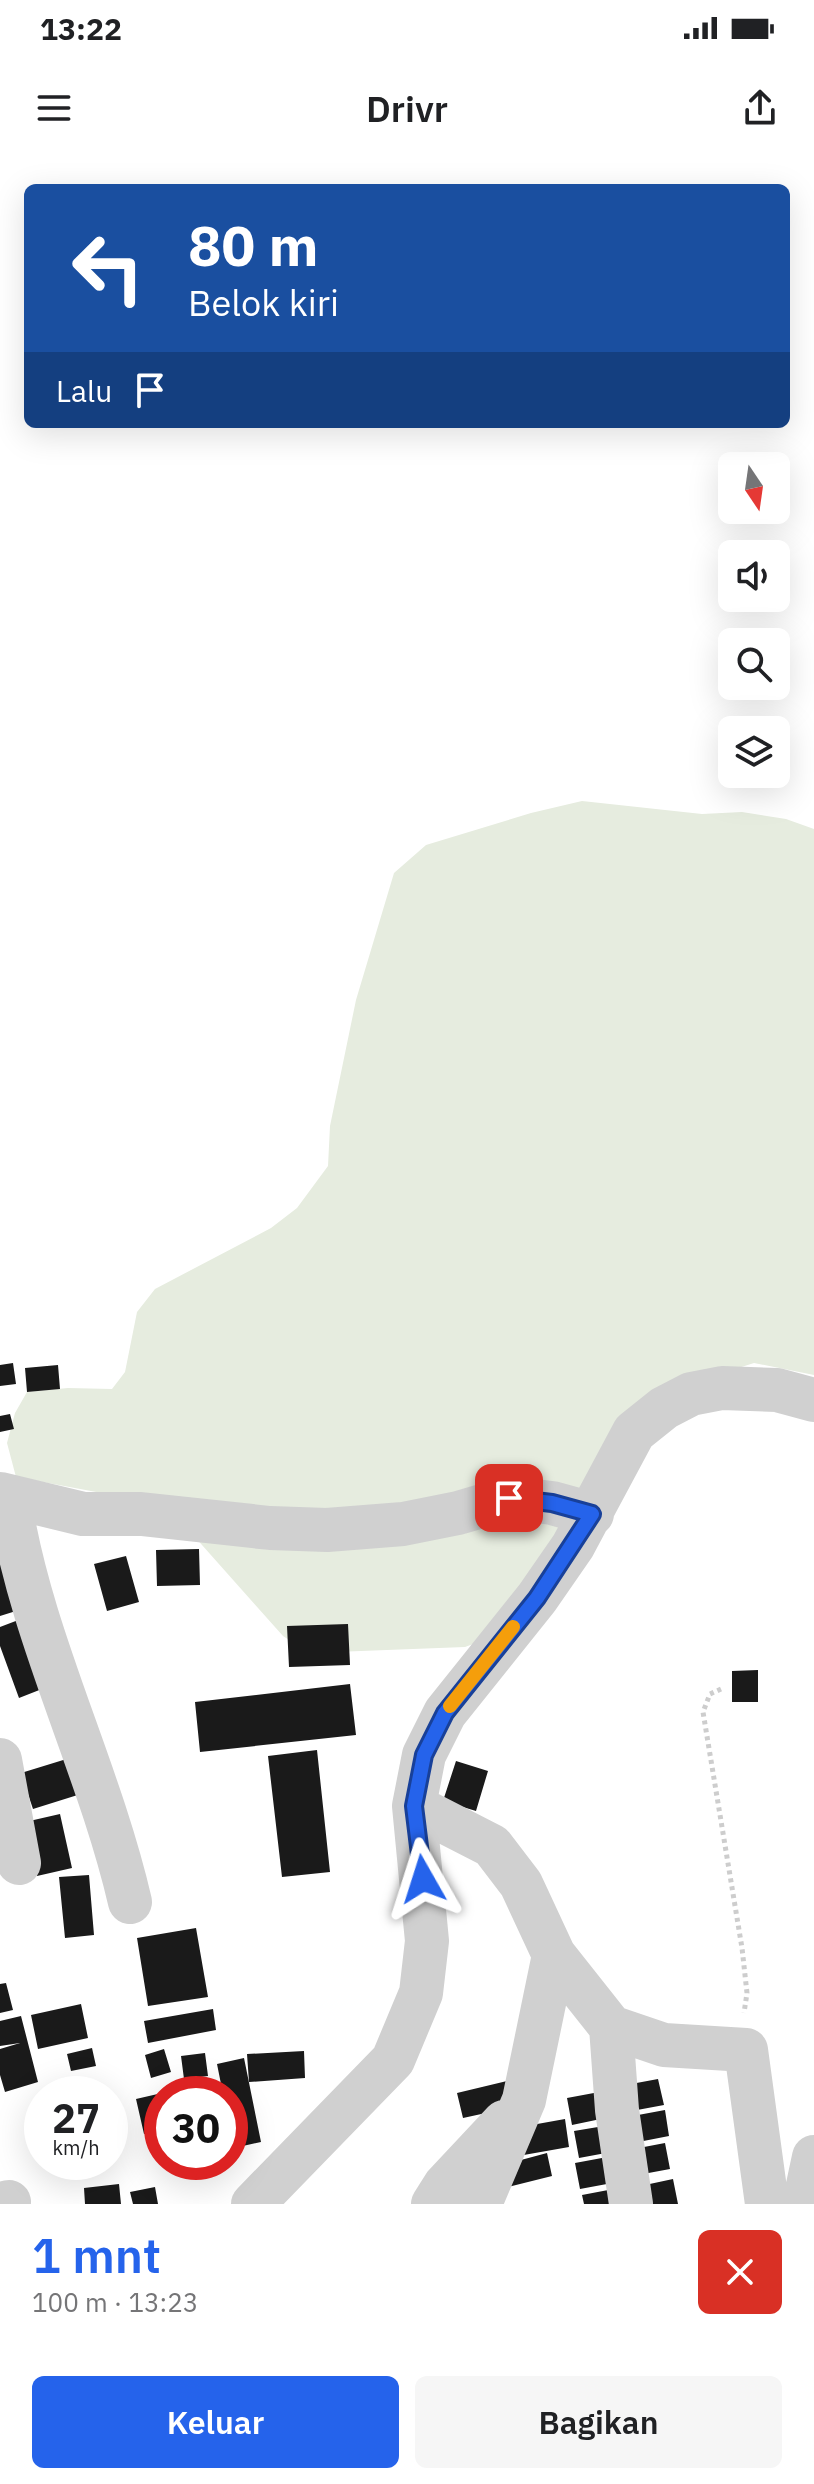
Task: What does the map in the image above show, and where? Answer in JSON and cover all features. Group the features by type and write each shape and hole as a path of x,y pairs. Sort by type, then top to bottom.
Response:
{"street":[{"path":"253,2204 393,2060 421,1993 427,1941 414,1806 424,1755 445,1713 537,1598 592,1514 634,1432 664,1408 691,1394 722,1388 777,1390 814,1400"},
{"path":"130,1902 117,1847 31,1599 4,1495 83,1514 141,1514 270,1528 327,1530 403,1524 458,1513 509,1498 552,1503 592,1514"},
{"path":"0,1760 19,1863"},
{"path":"414,1806 492,1846 521,1884 554,1955 611,2027 664,2045 746,2050 767,2204"},
{"path":"490,2194 524,2100 554,1955"},
{"path":"611,2027 617,2110 631,2204"},
{"path":"433,2204 445,2185 524,2100"},
{"path":"804,2204 814,2157"}],"path":[{"path":"721,1689 710,1694 703,1712 742,1948 747,1993 743,2021 746,2050"}],"shaded area":[{"path":"582,801 702,814 742,812 786,819 814,829 814,1375 754,1363 707,1378 495,1636 465,1647 309,1653 283,1636 186,1527 139,1500 16,1477 7,1443 15,1413 27,1392 68,1388 112,1389 125,1372 137,1312 155,1289 271,1228 297,1208 328,1166 330,1126 356,1000 394,873 426,845"}],"building":[{"path":"13,1363 16,1384 0,1386 0,1365"},
{"path":"58,1365 60,1389 27,1392 25,1368"},
{"path":"10,1414 14,1429 0,1432 0,1416"},
{"path":"199,1549 200,1585 157,1586 156,1550"},
{"path":"126,1556 139,1602 107,1611 94,1564"},
{"path":"0,1561 16,1611 0,1616"},
{"path":"21,1619 47,1687 19,1698 0,1646 0,1627"},
{"path":"348,1624 350,1665 289,1667 287,1626"},
{"path":"758,1670 758,1702 732,1702 732,1671"},
{"path":"350,1684 356,1735 200,1752 195,1702"},
{"path":"317,1750 330,1872 282,1877 268,1756"},
{"path":"73,1757 84,1793 33,1809 21,1773"},
{"path":"456,1761 488,1771 476,1811 443,1801"},
{"path":"60,1814 72,1868 37,1876 25,1822"},
{"path":"89,1875 94,1935 65,1938 59,1877"},
{"path":"196,1928 208,1997 148,2006 137,1938"},
{"path":"6,1983 13,2010 0,2013 0,1984"},
{"path":"81,2004 88,2038 38,2049 31,2015"},
{"path":"213,2009 216,2030 148,2043 144,2021"},
{"path":"21,2016 36,2076 24,2076 24,2086 5,2092 0,2075 0,2049 20,2043 0,2046 0,2021"},
{"path":"92,2048 96,2066 71,2071 67,2054"},
{"path":"164,2049 171,2072 150,2076 145,2055"},
{"path":"304,2051 305,2078 249,2082 247,2054"},
{"path":"205,2053 208,2076 184,2076 181,2056"},
{"path":"244,2058 248,2076 219,2076 217,2064"},
{"path":"248,2078 261,2142 248,2145"},
{"path":"658,2079 664,2105 621,2113 615,2087"},
{"path":"507,2081 513,2107 463,2118 457,2093"},
{"path":"610,2090 615,2116 572,2125 567,2098"},
{"path":"144,2097 144,2134 136,2099"},
{"path":"665,2110 669,2136 628,2144 622,2118"},
{"path":"565,2119 569,2147 518,2156 515,2128"},
{"path":"616,2124 622,2150 579,2158 574,2131"},
{"path":"665,2143 670,2169 627,2177 623,2151"},
{"path":"547,2153 552,2176 508,2187 502,2165"},
{"path":"618,2155 623,2181 580,2189 575,2163"},
{"path":"673,2179 678,2204 634,2204 631,2188"},
{"path":"119,2184 121,2204 85,2204 84,2188"},
{"path":"155,2187 158,2204 133,2204 130,2192"},
{"path":"624,2187 628,2204 584,2204 582,2195"}],"slow traffic":[{"path":"450,1706 513,1627"}],"route":[{"path":"423,1879 414,1806 424,1755 445,1713 537,1598 592,1514 552,1503 509,1498"}]}
